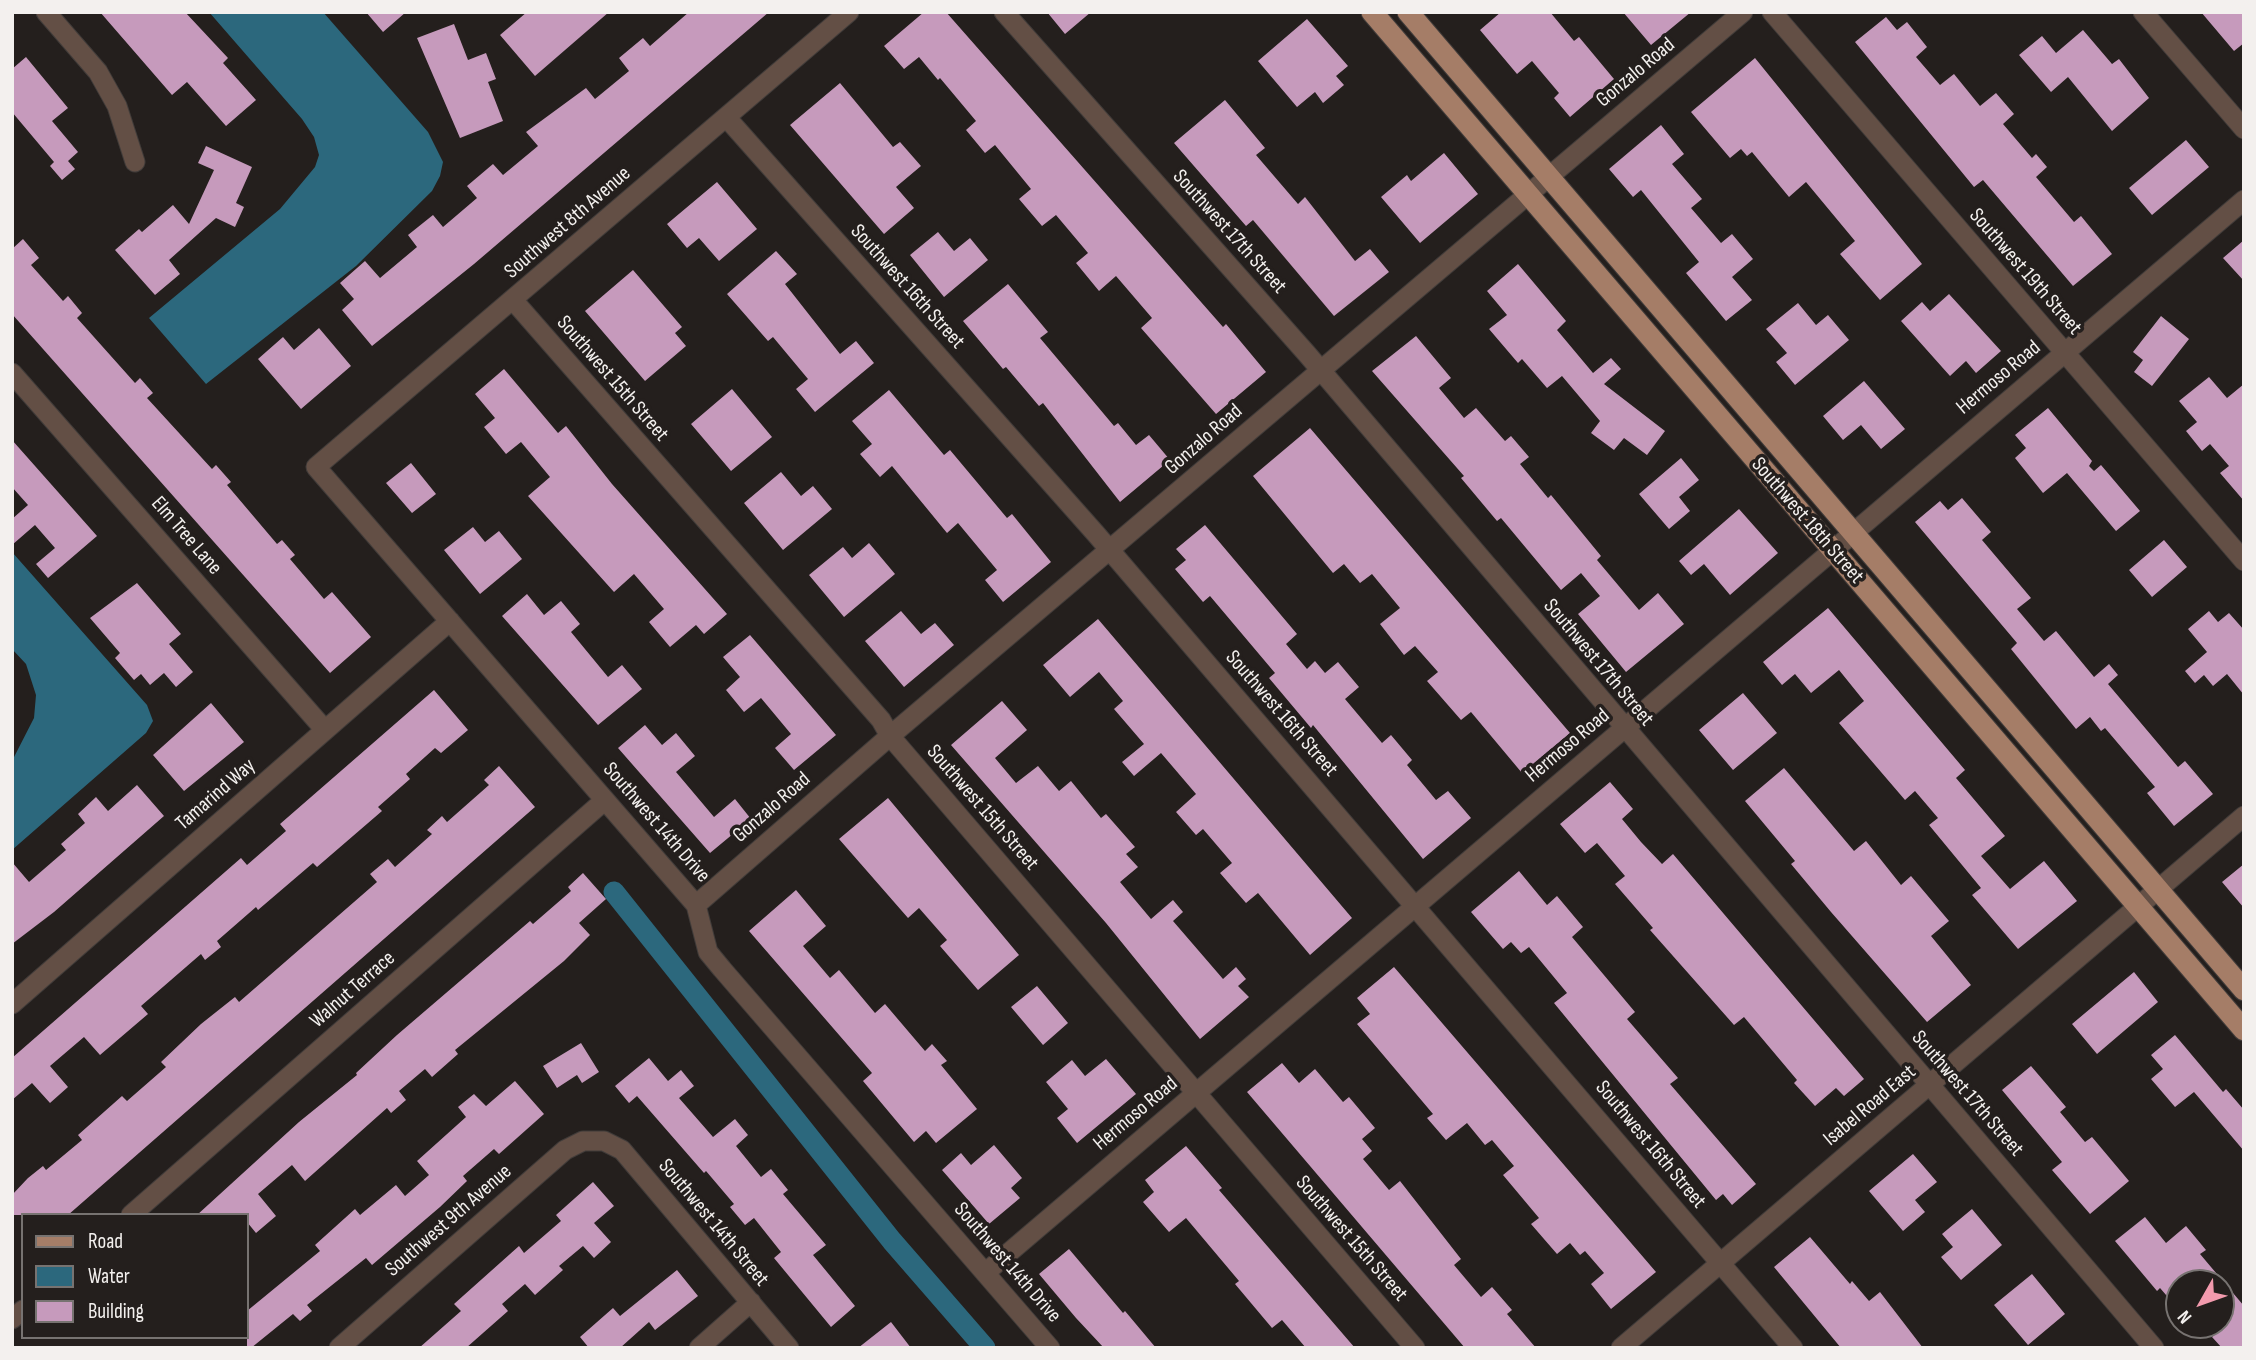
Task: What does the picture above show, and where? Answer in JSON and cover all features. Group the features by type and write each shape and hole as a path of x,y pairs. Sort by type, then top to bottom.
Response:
{"main road":[{"name":"Southwest 18th Street","path":"1372,12 2244,1030"},
{"name":"Southwest 18th Street","path":"1408,12 2244,990"}],"street":[{"path":"46,12 98,72 117,106 135,162"},
{"name":"Southwest 8th Avenue","path":"316,467 849,12"},
{"name":"Southwest 17th Street","path":"1004,12 1319,371 2154,1348"},
{"name":"Gonzalo Road","path":"696,905 890,736 1742,12"},
{"name":"Southwest 19th Street","path":"1772,12 2244,561"},
{"path":"2143,12 2244,129"},
{"name":"Southwest 16th Street","path":"726,117 1110,551 1793,1348"},
{"name":"Hermoso Road","path":"985,1273 2244,200"},
{"name":"Southwest 15th Street","path":"513,300 881,720 890,736 1415,1348"},
{"name":"Elm Tree Lane","path":"12,373 325,730"},
{"name":"Southwest 14th Drive","path":"316,467 696,905 700,929 715,960 1050,1348"},
{"name":"Tamarind Way","path":"12,1003 450,621"},
{"name":"Walnut Terrace","path":"133,1213 605,800"},
{"name":"Isabel Road East","path":"1621,1348 2244,816"},
{"name":"Southwest 9th Avenue","path":"339,1348 565,1150 583,1141 594,1141"},
{"name":"Southwest 14th Street","path":"594,1141 604,1141 622,1150 789,1348"},
{"path":"699,1348 751,1302"}],"water":[{"path":"209,12 323,12 428,132 443,162 440,176 432,191 356,266 206,384 149,318 280,209 315,167 319,155 314,137 302,119"},
{"path":"12,552 147,705 153,721 146,733 12,850 12,761 34,718 36,695 26,664 12,649"}],"building":[{"path":"100,12 185,12 228,58 223,63 256,100 226,126 187,82 172,95"},
{"path":"366,12 406,12 383,32"},
{"path":"527,12 609,12 535,76 500,35"},
{"path":"689,12 769,12 474,264 372,346 342,310 354,299 340,283 365,261 380,278 417,247 408,235 433,215 443,227 477,198 467,186 493,164 503,175 538,146 526,132 586,88 595,99 629,71 619,58 643,38 650,46"},
{"path":"924,12 946,12 1223,327 1226,324 1266,372 1216,414 1141,328 1152,318 1116,276 1099,291 1076,263 1088,253 1056,215 1042,226 1019,199 1031,189 995,145 985,153 966,130 976,121 940,78 938,80 919,57 904,69 884,46"},
{"path":"1047,12 1091,12 1065,34"},
{"path":"1501,12 1550,12 1574,41 1579,37 1614,79 1570,117 1554,98 1559,93 1532,61 1517,74 1480,30"},
{"path":"1623,12 1691,12 1651,45"},
{"path":"2201,12 2244,12 2244,43 2234,51"},
{"path":"1886,17 1897,30 1907,22 1927,47 1916,57 1940,85 1954,74 1980,106 1996,93 2014,114 2003,124 2032,158 2036,154 2047,167 2036,177 2074,222 2081,216 2112,254 2073,286 1983,180 1974,187 1855,42"},
{"path":"1307,19 1348,66 1336,76 1344,85 1323,103 1315,92 1297,107 1258,61"},
{"path":"454,24 468,60 486,53 496,79 488,82 503,121 460,138 417,38"},
{"path":"2083,30 2112,64 2119,59 2149,98 2112,131 2068,77 2051,92 2019,55 2042,36 2056,53"},
{"path":"26,57 68,108 52,121 78,152 68,161 75,169 62,180 50,166 54,162 12,112 12,69"},
{"path":"1755,58 1922,264 1880,300 1840,254 1855,241 1806,182 1789,197 1752,152 1747,156 1741,149 1730,158 1691,112"},
{"path":"840,83 893,147 900,142 921,166 896,187 914,208 884,234 790,125"},
{"path":"1225,100 1265,148 1256,155 1298,204 1305,197 1355,261 1370,249 1389,272 1334,316 1253,220 1246,226 1174,143"},
{"path":"1661,125 1684,154 1672,164 1702,199 1691,208 1721,243 1732,234 1753,259 1732,277 1752,300 1726,321 1686,273 1699,262 1641,190 1633,197 1609,169"},
{"path":"2186,140 2209,167 2152,215 2129,188"},
{"path":"206,146 252,167 236,203 244,207 235,227 216,218 169,260 180,274 155,295 115,250 139,229 142,232 173,205 189,224 214,170 198,163"},
{"path":"1444,153 1478,194 1420,243 1381,197 1407,175 1411,181"},
{"path":"717,182 757,229 719,261 699,238 687,248 667,224"},
{"path":"938,232 954,251 970,238 988,260 944,297 910,255"},
{"path":"23,239 39,258 31,265 63,301 68,296 82,313 77,318 135,383 140,378 153,393 147,398 212,469 216,465 231,482 227,485 277,544 282,540 295,555 290,559 324,599 332,592 371,637 330,673 12,314 12,249"},
{"path":"2244,240 2244,281 2223,258"},
{"path":"776,251 797,274 785,284 840,354 856,341 874,363 815,412 796,389 808,379 773,337 768,341 727,294"},
{"path":"1518,264 1566,321 1557,330 1593,373 1611,358 1621,369 1604,384 1665,431 1647,455 1624,438 1614,450 1591,433 1600,421 1562,376 1547,388 1522,359 1518,363 1489,329 1507,315 1487,291"},
{"path":"633,270 682,327 675,333 686,346 645,381 585,311"},
{"path":"1008,284 1048,332 1040,338 1114,426 1118,423 1136,445 1149,435 1170,460 1120,502 1043,403 1039,406 1006,367 1003,369 963,321"},
{"path":"1949,294 2001,351 1976,373 1966,361 1950,376 1901,321 1922,302 1930,311"},
{"path":"1798,303 1816,325 1828,315 1849,340 1795,385 1776,362 1787,353 1766,329"},
{"path":"2161,316 2189,339 2152,386 2134,372 2143,360 2133,352"},
{"path":"319,328 351,366 301,409 258,359 283,337 294,350"},
{"path":"1416,336 1451,378 1439,388 1464,418 1476,408 1505,441 1511,436 1529,457 1520,464 1548,498 1551,495 1601,556 1597,560 1639,610 1658,593 1684,624 1626,672 1578,614 1600,596 1581,573 1561,590 1501,518 1497,521 1461,478 1464,476 1372,371"},
{"path":"504,369 558,433 566,426 612,484 727,614 704,634 696,625 670,647 649,622 664,609 634,574 614,592 528,496 550,477 521,442 506,454 484,427 495,418 475,394"},
{"path":"2209,377 2227,398 2244,384 2244,501 2220,473 2229,466 2210,444 2202,451 2186,431 2197,422 2179,401"},
{"path":"1864,381 1905,429 1881,449 1861,425 1843,440 1823,416"},
{"path":"732,389 772,437 731,471 691,424"},
{"path":"889,390 944,455 950,450 1007,518 1012,514 1051,562 1003,602 985,580 997,570 958,523 947,533 892,466 880,477 860,454 872,444 852,421"},
{"path":"2048,408 2092,461 2089,466 2094,471 2101,465 2140,511 2116,531 2067,473 2043,493 2015,458 2026,448 2015,435"},
{"path":"1310,428 1570,733 1522,773 1471,712 1461,720 1427,681 1438,672 1415,646 1404,655 1380,624 1400,608 1372,574 1360,583 1344,564 1333,573 1253,476"},
{"path":"12,440 97,536 48,578 36,564 55,548 35,525 12,545 12,519 28,505 12,487"},
{"path":"1681,458 1699,480 1679,497 1690,511 1669,529 1639,494"},
{"path":"411,463 436,494 412,513 386,483"},
{"path":"781,472 801,496 813,486 832,509 783,550 744,503"},
{"path":"1962,498 1991,532 1982,540 2031,598 2017,609 2044,641 2056,631 2094,677 2109,664 2118,675 2108,684 2178,767 2185,761 2213,794 2174,826 2147,793 2155,787 2105,728 2101,731 2090,717 2076,729 2011,649 2017,643 1915,522 1940,501 1948,510"},
{"path":"1739,509 1778,553 1730,595 1704,564 1691,575 1679,561"},
{"path":"1205,525 1297,634 1286,644 1307,669 1315,661 1325,673 1338,662 1359,687 1345,699 1382,743 1391,735 1412,760 1407,765 1436,800 1448,791 1471,818 1423,859 1313,725 1311,728 1269,678 1275,673 1210,596 1203,602 1175,569 1186,560 1176,549"},
{"path":"473,527 485,542 499,531 522,559 480,594 444,550"},
{"path":"2164,540 2187,567 2152,597 2129,570"},
{"path":"869,543 895,574 844,617 809,575 843,547 852,558"},
{"path":"137,583 181,634 169,644 193,672 176,687 164,673 150,685 141,674 134,680 115,658 120,653 90,618"},
{"path":"527,594 544,615 561,601 580,624 571,632 608,677 622,665 642,689 598,725 502,616"},
{"path":"1828,608 1965,770 1956,778 2005,836 1981,856 2010,889 2044,861 2077,901 2018,949 1972,895 1981,888 1929,825 1938,818 1915,791 1905,800 1839,723 1864,701 1839,670 1811,693 1795,674 1782,685 1763,662"},
{"path":"901,611 921,634 935,623 954,645 904,687 865,641"},
{"path":"2209,611 2218,622 2229,613 2244,630 2244,695 2227,674 2213,686 2204,675 2195,683 2185,671 2207,652 2188,629"},
{"path":"1098,619 1352,918 1310,955 1258,893 1246,903 1220,873 1232,863 1203,829 1196,835 1176,812 1196,794 1161,753 1134,776 1122,762 1144,744 1114,709 1123,701 1099,672 1070,697 1043,665"},
{"path":"750,635 836,735 794,770 775,748 791,734 761,698 744,712 726,690 740,677 723,657"},
{"path":"434,690 468,730 441,753 435,748 406,774 410,779 378,807 382,811 317,867 313,863 258,910 256,907 217,941 221,947 205,960 201,954 141,1006 148,1014 100,1055 84,1037 50,1066 68,1087 50,1103 32,1083 12,1100 12,1058 241,858 247,865 286,831 280,824"},
{"path":"1743,693 1777,733 1733,770 1699,730"},
{"path":"1002,701 1027,730 995,758 1016,783 1038,766 1059,791 1071,781 1101,818 1106,814 1135,847 1126,854 1138,867 1120,882 1151,919 1173,900 1183,912 1173,921 1223,979 1236,967 1246,979 1238,986 1249,997 1200,1039 1106,923 951,745"},
{"path":"211,703 244,742 184,791 153,755"},
{"path":"645,725 662,745 676,733 695,756 676,772 714,817 735,799 751,819 710,853 618,748"},
{"path":"499,766 535,807 70,1213 12,1215 12,1195 28,1178 43,1166 46,1170 82,1140 78,1135 122,1096 127,1101 166,1067 161,1062 201,1024 235,997 239,1002 377,882 370,874 388,859 395,867 432,834 427,830 442,816 447,822 489,785 484,780"},
{"path":"1784,768 1854,851 1866,841 1901,885 1911,876 1949,921 1931,936 1971,985 1927,1022 1791,864 1795,861 1745,801"},
{"path":"1610,782 1633,809 1622,819 1641,842 1662,864 1673,854 1864,1079 1844,1096 1836,1088 1815,1106 1794,1083 1797,1080 1744,1017 1734,1025 1650,930 1653,928 1615,884 1625,876 1597,843 1585,853 1560,824"},
{"path":"137,785 164,816 54,912 12,944 12,862 29,882 66,850 61,844 85,823 78,814 96,797 108,811"},
{"path":"888,798 1019,955 978,990 940,946 947,940 919,908 908,918 839,839"},
{"path":"2244,864 2244,908 2222,882"},
{"path":"1519,871 1547,905 1557,896 1583,927 1572,937 1635,1012 1627,1019 1678,1078 1670,1084 1756,1184 1732,1205 1723,1194 1716,1200 1554,1003 1567,993 1529,947 1521,953 1511,942 1503,949 1471,912"},
{"path":"583,873 606,899 579,923 590,935 564,961 455,1050 458,1054 432,1077 425,1069 399,1091 406,1100 391,1113 387,1108 305,1181 292,1165 258,1194 276,1216 256,1233 248,1223 248,1213 199,1213 299,1122 357,1075 356,1073 397,1035 530,921 533,924 571,891 568,887"},
{"path":"796,890 826,926 803,946 830,978 839,970 875,1013 885,1004 925,1051 932,1044 947,1061 941,1065 977,1109 936,1143 926,1131 914,1142 863,1081 872,1073 749,931"},
{"path":"1394,967 1656,1272 1611,1309 1591,1284 1604,1273 1585,1251 1580,1255 1570,1243 1557,1254 1531,1224 1539,1218 1503,1175 1514,1166 1492,1140 1485,1145 1467,1123 1446,1140 1427,1118 1433,1114 1357,1024 1370,1014 1357,998"},
{"path":"2134,972 2158,1002 2097,1054 2072,1024"},
{"path":"1037,986 1068,1023 1043,1045 1011,1007"},
{"path":"2175,1035 2223,1092 2226,1089 2244,1110 2244,1151 2194,1092 2175,1107 2151,1079 2163,1069 2151,1055"},
{"path":"581,1043 599,1072 582,1083 577,1075 557,1088 543,1066"},
{"path":"649,1058 668,1081 681,1070 694,1086 679,1098 713,1137 735,1119 748,1135 736,1146 761,1177 771,1169 788,1190 783,1194 826,1245 813,1255 855,1306 831,1327 774,1258 781,1252 754,1218 745,1225 730,1207 734,1204 637,1096 629,1103 615,1086"},
{"path":"1106,1059 1136,1094 1077,1143 1057,1118 1068,1109 1046,1082 1072,1060 1085,1076"},
{"path":"1282,1063 1299,1083 1315,1069 1343,1102 1349,1097 1375,1128 1362,1139 1372,1151 1363,1159 1389,1190 1400,1181 1461,1259 1454,1265 1481,1297 1492,1287 1512,1310 1507,1314 1536,1348 1465,1348 1247,1092"},
{"path":"2031,1066 2066,1107 2060,1112 2085,1142 2092,1137 2129,1181 2090,1214 2052,1170 2062,1162 2002,1090"},
{"path":"515,1081 544,1114 499,1154 494,1149 463,1176 467,1181 372,1265 366,1258 307,1305 312,1311 300,1321 293,1314 251,1348 247,1348 248,1310 320,1251 315,1245 355,1209 360,1215 396,1185 405,1196 429,1175 417,1161 466,1117 458,1107 474,1094 486,1106"},
{"path":"994,1145 1022,1178 1011,1188 1020,1198 989,1224 942,1170 961,1153 971,1165"},
{"path":"1186,1146 1222,1188 1219,1190 1355,1348 1306,1348 1282,1320 1272,1328 1235,1284 1239,1281 1186,1218 1169,1232 1143,1202 1154,1192 1145,1180"},
{"path":"1913,1154 1937,1182 1915,1200 1925,1212 1903,1231 1869,1191"},
{"path":"593,1182 614,1206 594,1223 611,1242 594,1258 583,1246 559,1266 563,1270 535,1295 525,1284 502,1304 508,1311 466,1348 419,1348 461,1311 454,1304 519,1246 524,1253 561,1221 556,1215"},
{"path":"1972,1209 2002,1245 1961,1280 1941,1257 1953,1247 1942,1234"},
{"path":"2145,1217 2166,1243 2186,1226 2206,1250 2200,1254 2213,1269 2165,1269 2165,1294 2160,1288 2157,1291 2115,1241"},
{"path":"1810,1237 1850,1284 1852,1281 1869,1301 1880,1292 1923,1348 1841,1348 1774,1267"},
{"path":"1069,1249 1156,1348 1104,1348 1076,1318 1039,1274"},
{"path":"677,1270 698,1296 655,1330 649,1322 620,1348 589,1348 580,1337 613,1308 620,1316"},
{"path":"2032,1274 2065,1314 2028,1345 1994,1305"},
{"path":"2235,1295 2244,1306 2244,1348 2222,1348 2214,1339 2235,1339"},
{"path":"891,1322 911,1348 858,1348"}],"waterway":[{"path":"614,892 892,1241 985,1348"}]}
